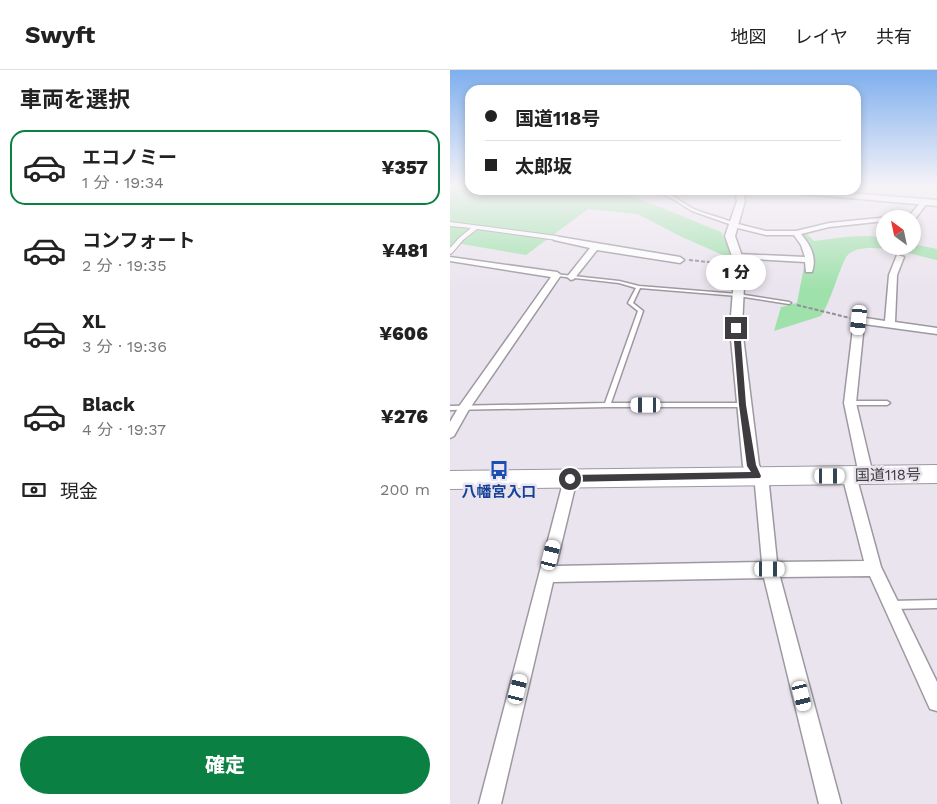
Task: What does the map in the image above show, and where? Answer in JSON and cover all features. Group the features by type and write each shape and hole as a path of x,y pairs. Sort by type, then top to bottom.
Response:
{"highway":[{"name":"国道118号","path":"450,480 937,474"}],"street":[{"path":"734,220 730,236 739,261 736,328 742,405 751,466 762,485 770,569 830,804"},
{"path":"733,224 766,233 796,233 828,225 873,220"},
{"path":"450,224 557,238 595,248 680,260"},
{"path":"450,252 461,239 476,228"},
{"path":"796,233 802,240 811,260 809,270"},
{"path":"571,277 595,248"},
{"path":"890,324 893,275 900,257"},
{"path":"450,259 557,275 464,408 450,433"},
{"path":"739,261 811,260"},
{"path":"937,331 859,320 850,403 857,475 874,568 937,702"},
{"path":"490,804 570,479"},
{"path":"546,574 874,568"}],"lane":[{"path":"722,220 733,224"},
{"path":"557,275 619,282 639,287 738,295 789,303"},
{"path":"607,405 641,311 630,303 639,287"},
{"path":"850,403 887,403"},
{"path":"450,408 742,405"},
{"path":"890,605 937,604"}],"path":[{"path":"680,260 739,261"},
{"path":"789,303 859,320"}],"green space":[{"path":"450,220 573,220 526,255 456,243 450,246"},
{"path":"650,220 692,220 721,232 734,260"},
{"path":"805,232 814,241 850,237 876,237 876,248 851,252 845,259 821,316 774,331 781,307 797,303 808,246 798,233"},
{"path":"921,246 937,249 937,260 915,255 921,255"}],"place":[{"name":"八幡宮入口","path":"499,470"}],"route":[{"path":"570,479 757,476 751,466 742,405 736,328"}]}
